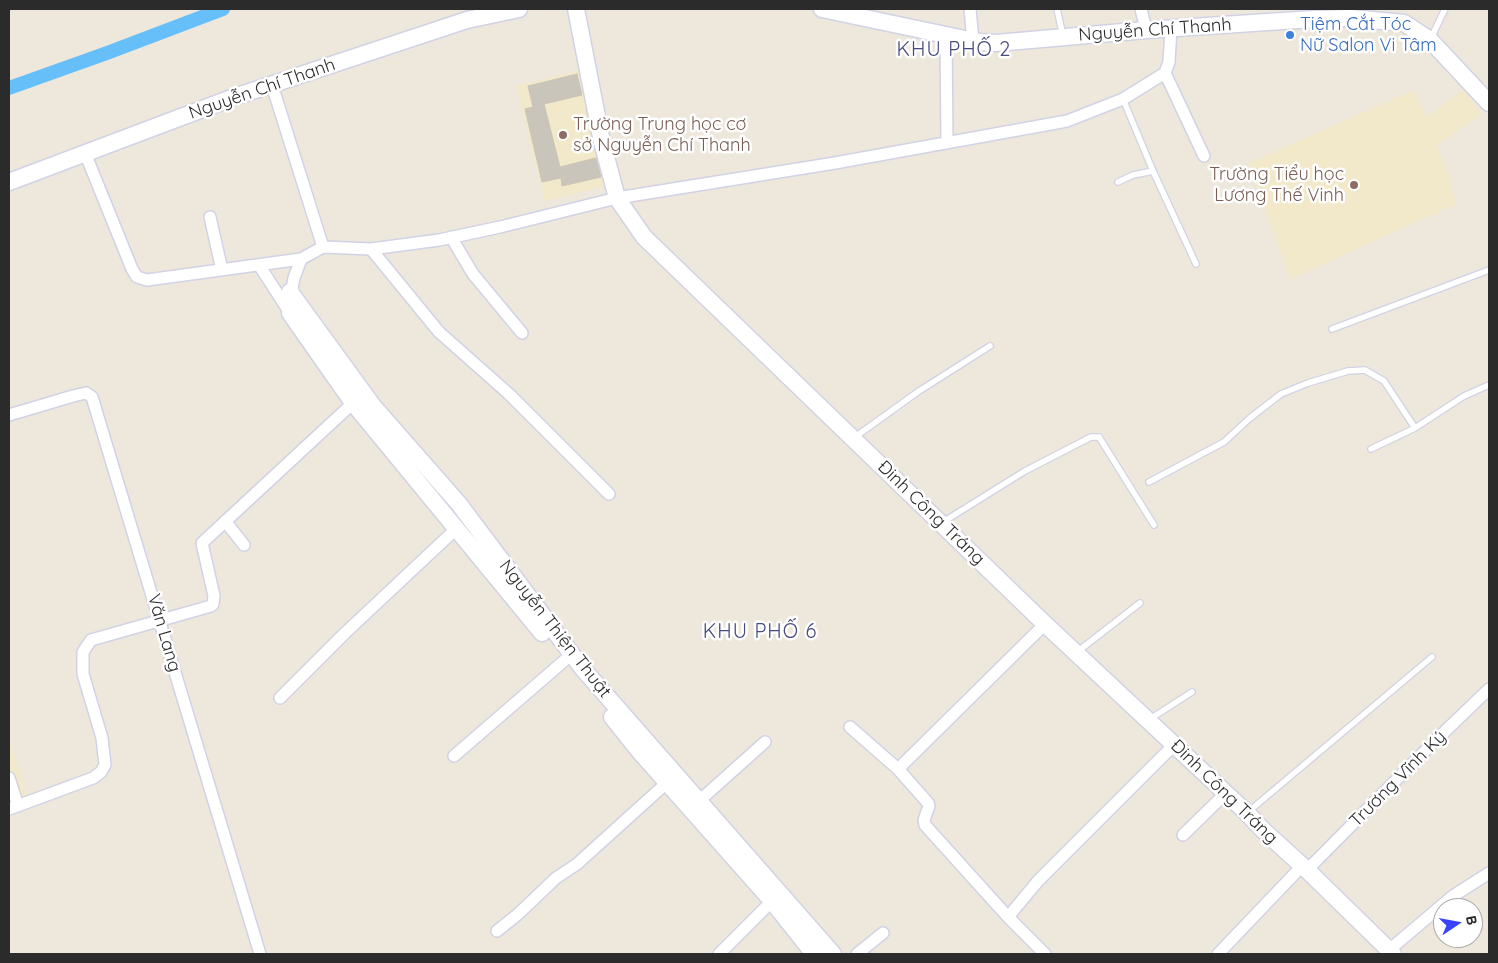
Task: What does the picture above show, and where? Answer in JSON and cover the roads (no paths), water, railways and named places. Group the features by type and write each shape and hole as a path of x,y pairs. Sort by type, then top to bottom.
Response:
{"street":[{"name":"Nguyễn Chí Thanh","path":"9,182 272,85 468,20 519,9"},
{"name":"Đinh Công Tráng","path":"576,9 602,142 618,198 644,237 1045,624 1226,793 1391,952"},
{"name":"Nguyễn Chí Thanh","path":"822,9 946,35 996,43 1014,43 1146,30 1313,19 1351,18 1404,23 1430,40 1489,103"},
{"path":"970,9 973,40"},
{"path":"1141,9 1146,30"},
{"path":"85,153 132,269 137,277 148,280 301,259 324,247 371,249 451,237 618,198 835,163 1067,120 1123,99 1165,73 1169,62 1171,29"},
{"path":"946,35 948,143"},
{"path":"1165,73 1204,156"},
{"path":"272,85 324,247"},
{"path":"210,217 222,270"},
{"path":"451,237 473,274 522,333"},
{"path":"371,249 439,332 509,394 609,494"},
{"path":"290,313 290,292 301,259"},
{"name":"Nguyễn Thiện Thuật","path":"259,265 353,403 456,529 584,669 814,954"},
{"name":"Nguyễn Thiện Thuật","path":"290,292 373,406 459,504 565,660 671,778 699,801 833,954"},
{"name":"Văn Lang","path":"9,415 86,393 92,396 260,954"},
{"path":"9,778 14,807 93,778 101,772 105,765 102,738 83,674 83,652 90,640 214,604 214,596 202,543 353,403"},
{"path":"225,521 244,545"},
{"path":"280,698 345,633 456,529"},
{"path":"898,769 1045,624"},
{"path":"454,756 565,660"},
{"name":"Trương Vĩnh Ký","path":"1218,954 1489,689"},
{"path":"850,727 898,769 928,803 929,806 924,820 925,825 1008,917 1045,954"},
{"path":"699,801 765,742"},
{"path":"1008,917 1038,881 1174,745"},
{"path":"496,931 517,915 556,878 577,864 671,778"},
{"path":"1183,835 1226,793"},
{"path":"1391,952 1453,896 1489,872"},
{"path":"719,954 772,901"},
{"path":"857,954 883,933"}],"lane":[{"path":"1057,9 1063,37"},
{"path":"1430,40 1445,9"},
{"path":"1123,99 1153,171 1196,264"},
{"path":"1118,182 1133,175 1153,171"},
{"path":"1332,329 1489,270"},
{"path":"853,438 919,391 990,346"},
{"path":"1149,482 1224,442 1250,418 1281,394 1308,383 1348,371 1365,370 1384,382 1415,428"},
{"path":"1371,449 1415,428 1464,396 1489,385"},
{"path":"941,524 1026,471 1091,437 1099,437 1154,525"},
{"path":"1076,653 1140,603"},
{"path":"1247,813 1432,657"},
{"path":"1148,720 1192,692"}],"waterway":[{"path":"9,88 223,9"}],"place":[{"name":"Tiệm Cắt Tóc Nữ Salon Vi Tâm","path":"1290,35"},
{"name":"Trường Trung học cơ sở Nguyễn Chí Thanh","path":"563,135"},
{"name":"Trường Tiểu học Lương Thế Vinh","path":"1354,185"}],"district":[{"name":"KHU PHỐ 2","path":"954,50"},
{"name":"KHU PHỐ 6","path":"760,632"}]}
